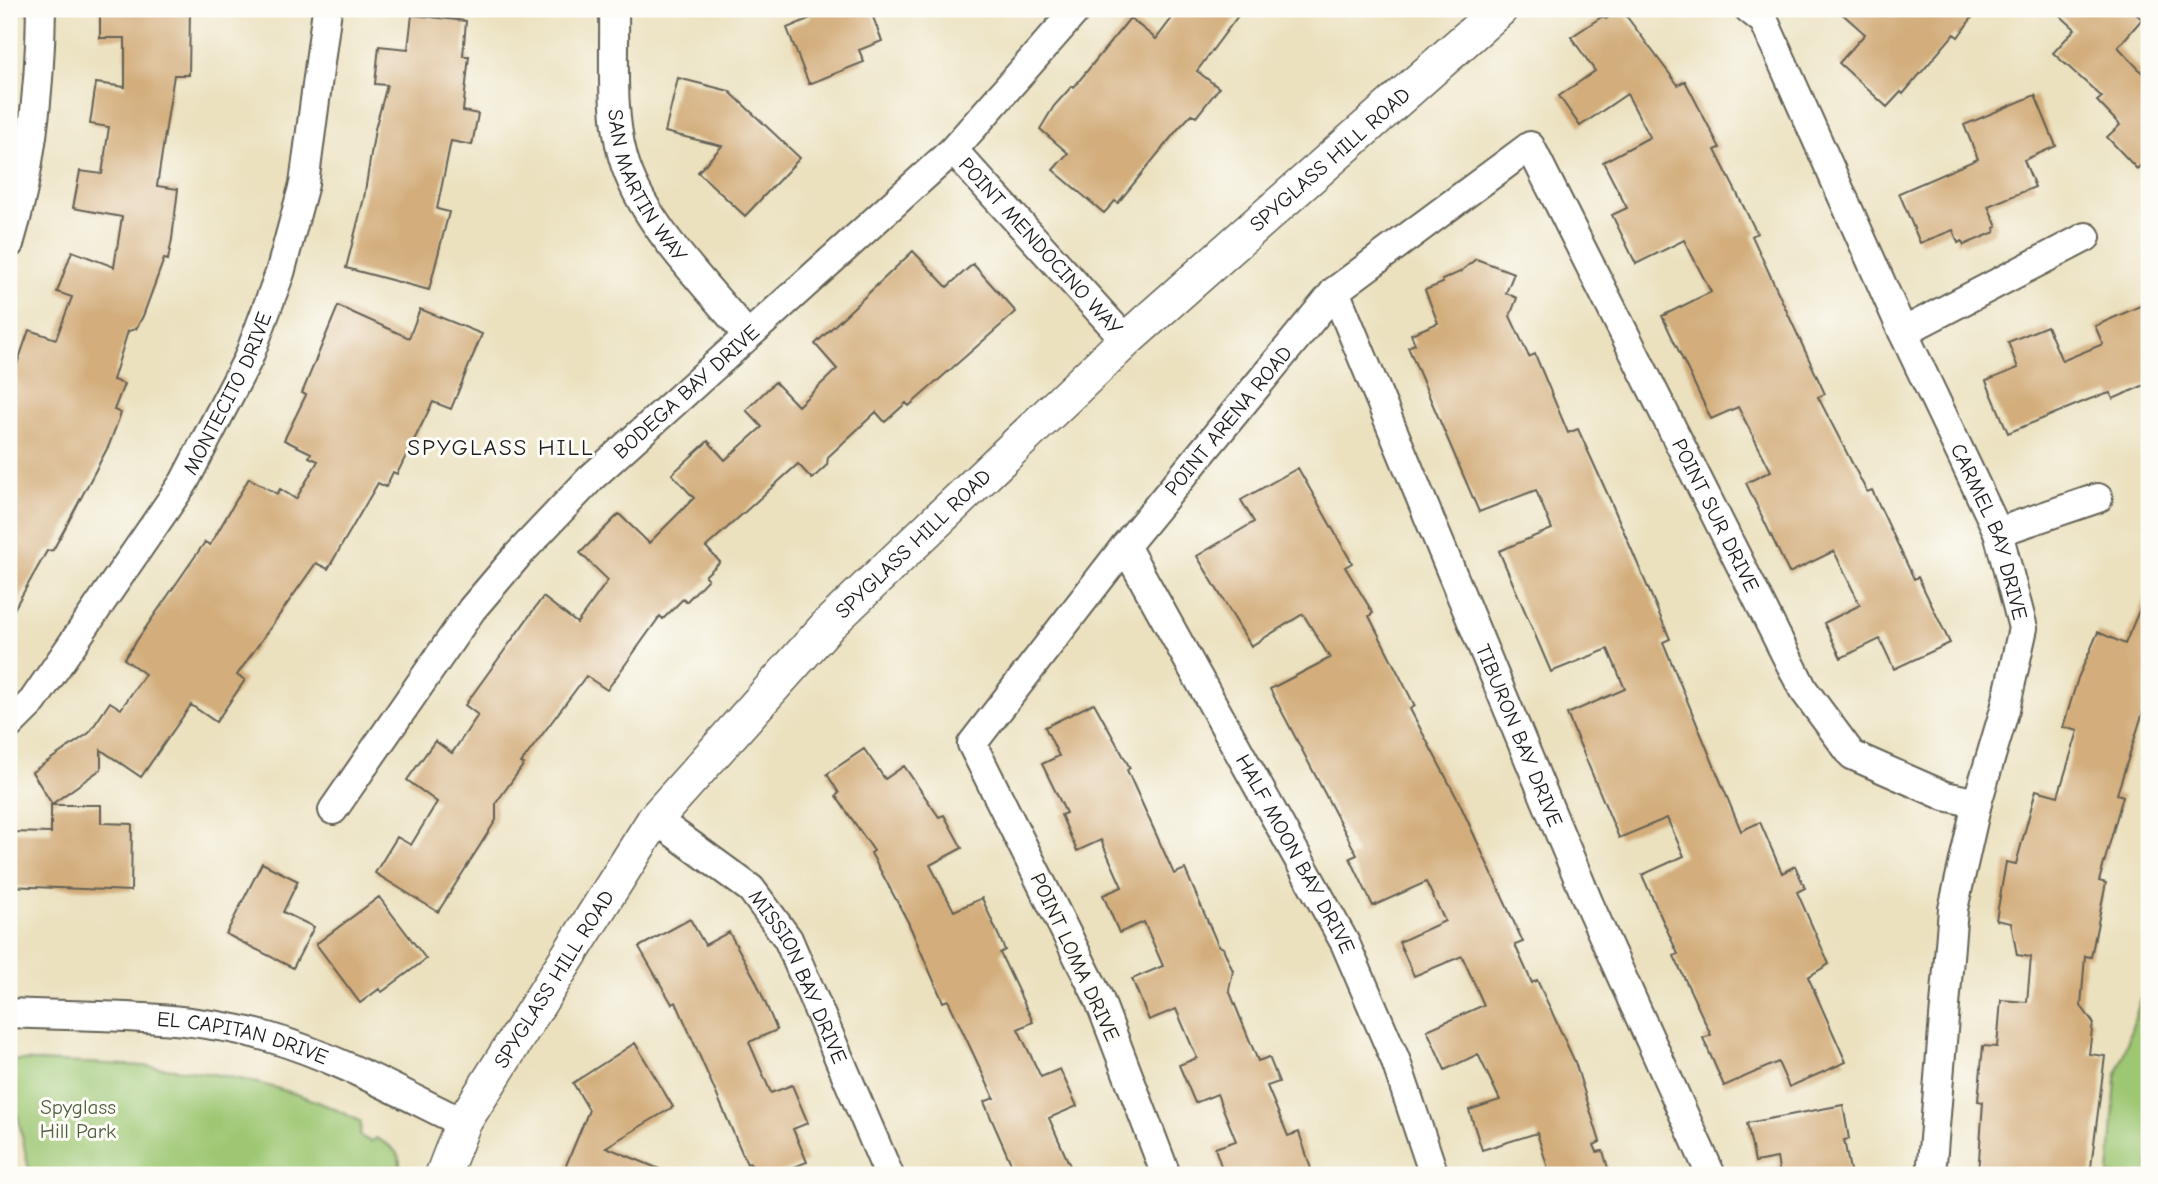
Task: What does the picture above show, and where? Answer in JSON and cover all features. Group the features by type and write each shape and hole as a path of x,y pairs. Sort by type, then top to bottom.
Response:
{"main road":[{"name":"SPYGLASS HILL ROAD","path":"443,1175 463,1123 655,819 830,624 1126,340 1500,9"}],"street":[{"path":"9,244 34,124 41,9"},
{"name":"MONTECITO DRIVE","path":"9,725 33,701 184,482 248,359 280,273 304,184 327,9"},
{"name":"SAN MARTIN WAY","path":"614,9 616,116 629,175 647,210 747,335"},
{"name":"BODEGA BAY DRIVE","path":"333,810 472,609 518,555 591,478 953,150 1077,9"},
{"name":"CARMEL BAY DRIVE","path":"1765,13 1903,332 1998,532 2023,628 2006,709 1977,803 1953,909 1931,1175"},
{"name":"POINT ARENA ROAD","path":"972,744 1125,546 1335,291 1530,146"},
{"name":"POINT SUR DRIVE","path":"1530,146 1803,689 1852,755 1945,796 1977,803"},
{"name":"POINT MENDOCINO WAY","path":"953,150 1126,340"},
{"path":"1903,332 2086,237"},
{"name":"TIBURON BAY DRIVE","path":"1335,291 1589,904 1711,1175"},
{"path":"1998,532 2098,498"},
{"name":"HALF MOON BAY DRIVE","path":"1125,546 1345,943 1395,1059 1434,1175"},
{"name":"POINT LOMA DRIVE","path":"972,744 1099,999 1166,1175"},
{"name":"MISSION BAY DRIVE","path":"655,819 751,889 788,939 889,1175"},
{"name":"EL CAPITAN DRIVE","path":"9,1013 158,1020 213,1026 267,1037 321,1055 463,1123"}],"green space":[{"path":"2149,973 2149,1175 2109,1175 2116,1078"},
{"name":"Spyglass Hill Park","path":"9,1060 144,1066 233,1078 277,1088 320,1103 361,1122 360,1136 371,1142 376,1138 399,1156 398,1175 30,1175 18,1116 9,1117"}],"building":[{"path":"100,9 190,9 189,75 174,75 157,186 178,189 172,239 168,260 164,259 143,316 136,329 128,331 113,380 124,384 114,410 121,413 109,445 53,550 47,551 9,618 9,387 29,330 56,339 72,297 57,292 72,251 114,267 122,217 73,208 80,171 102,174 109,127 90,124 96,83 125,87 125,38 100,38"},
{"path":"808,9 870,9 882,41 859,50 864,62 809,84 787,28 811,18"},
{"path":"1179,9 1243,9 1197,71 1219,88 1196,117 1192,114 1178,129 1118,203 1115,201 1104,213 1053,170 1068,153 1040,129 1054,106 1072,86 1074,87 1130,18 1156,39"},
{"path":"1621,9 1678,85 1685,81 1720,148 1715,150 1757,233 1752,236 1825,394 1818,397 1867,492 1872,490 1914,579 1918,577 1950,643 1894,669 1880,639 1841,658 1824,623 1860,605 1834,551 1789,573 1746,483 1771,471 1738,407 1711,419 1662,316 1711,292 1684,240 1636,264 1612,215 1627,208 1603,162 1650,137 1627,94 1580,126 1559,96 1595,71 1571,37 1603,16 1606,19"},
{"path":"1837,9 1978,9 1958,37 1954,34 1903,94 1901,92 1887,107 1839,63 1865,34"},
{"path":"2053,9 2130,9 2142,19 2118,47 2149,80 2149,157 2137,169 2107,137 2120,125 2097,101 2102,97 2053,53 2075,29"},
{"path":"412,15 466,21 463,56 469,56 463,111 478,114 472,145 451,141 437,209 449,212 429,290 346,268 364,198 375,129 387,85 375,84 379,46 408,49"},
{"path":"678,78 729,91 800,158 745,216 698,172 722,146 665,132"},
{"path":"2035,95 2056,146 2024,160 2035,187 1988,206 1997,227 1994,228 1995,232 1964,245 1962,241 1958,243 1953,230 1920,243 1899,193 1978,159 1964,125"},
{"path":"913,251 947,287 973,264 1016,312 909,406 906,403 885,422 876,412 828,457 827,465 812,479 798,464 706,547 720,562 705,576 708,579 686,602 683,599 663,619 660,616 607,690 586,676 521,763 524,764 496,803 496,820 438,912 375,873 397,837 411,845 437,802 407,780 435,741 452,753 478,715 465,705 543,597 577,623 608,580 580,553 619,514 649,543 694,498 672,474 708,441 725,460 762,427 746,410 775,382 798,406 837,369 815,344"},
{"path":"1476,259 1514,273 1506,293 1517,298 1510,316 1529,357 1535,354 1568,433 1578,429 1612,504 1670,639 1663,642 1741,831 1760,822 1782,873 1795,866 1805,888 1797,892 1829,964 1808,977 1846,1062 1789,1087 1778,1062 1724,1086 1703,1038 1711,1035 1674,956 1678,954 1642,875 1684,856 1667,818 1619,838 1567,714 1625,689 1608,649 1551,672 1499,551 1552,529 1536,490 1479,512 1408,347 1415,344 1411,334 1438,323 1425,290 1443,283 1442,280 1460,272"},
{"path":"2149,302 2149,383 2113,399 2110,393 2090,399 2008,433 1986,381 2018,368 2008,342 2047,326 2062,361 2103,344 2095,326"},
{"path":"338,306 409,338 420,309 482,334 451,409 433,402 397,474 393,472 386,487 378,483 328,569 316,563 237,675 245,680 216,722 191,705 141,777 101,750 101,769 52,804 32,772 89,733 110,702 121,709 145,674 124,659 205,542 210,545 249,478 277,494 280,489 296,499 318,461 309,457 311,453 284,440 306,395 302,393"},
{"path":"1298,468 1352,563 1345,567 1373,613 1369,616 1415,706 1410,709 1459,802 1523,942 1515,945 1532,983 1537,980 1575,1062 1600,1142 1594,1145 1597,1152 1603,1151 1610,1175 1550,1175 1537,1133 1482,1150 1469,1110 1500,1100 1478,1054 1445,1070 1427,1030 1484,1005 1462,956 1414,976 1399,942 1445,921 1426,882 1373,906 1350,858 1357,855 1270,689 1330,658 1303,614 1251,646 1197,556 1254,522 1241,500"},
{"path":"2149,587 2149,693 2117,794 2123,796 2099,881 2106,883 2091,957 2085,956 2081,1006 2093,1022 2089,1054 2105,1056 2090,1175 1978,1174 1983,1102 1978,1101 1983,1046 1997,1047 2001,1000 2027,1002 2031,957 2017,955 2011,923 1996,920 2006,862 2016,864 2036,790 2058,796 2078,731 2063,727 2078,678 2098,632 2125,644"},
{"path":"1094,703 1130,768 1127,770 1174,874 1185,869 1218,945 1223,948 1233,971 1229,990 1258,1061 1269,1057 1279,1082 1267,1086 1288,1136 1299,1132 1313,1175 1224,1175 1215,1148 1236,1141 1217,1094 1195,1103 1179,1065 1197,1058 1176,1009 1149,1020 1132,979 1163,966 1144,922 1119,933 1103,895 1122,887 1101,840 1077,851 1061,815 1066,813 1042,764 1059,756 1045,727"},
{"path":"864,749 885,779 904,766 939,817 944,815 962,848 930,865 954,911 982,898 1005,950 1000,953 1033,1022 1018,1029 1041,1077 1060,1069 1077,1106 1049,1118 1074,1175 1016,1175 984,1102 994,1098 948,1000 943,1002 908,922 871,853 874,851 836,796 839,793 827,774"},
{"path":"51,805 101,805 101,823 132,824 131,891 9,886 9,832 51,833"},
{"path":"262,863 298,881 283,912 314,927 293,968 226,934"},
{"path":"379,897 426,959 382,992 379,989 360,1003 316,944"},
{"path":"690,919 705,945 729,932 755,979 777,1030 749,1042 771,1093 792,1085 808,1123 793,1129 807,1162 774,1175 755,1175 750,1163 747,1164 676,1002 672,1004 639,947"},
{"path":"635,1043 673,1107 606,1147 674,1175 562,1175 589,1110 573,1083"},
{"path":"1843,1105 1849,1139 1844,1140 1851,1175 1780,1175 1777,1158 1755,1162 1747,1123"}],"district":[{"name":"SPYGLASS HILL","path":"501,447"}]}
